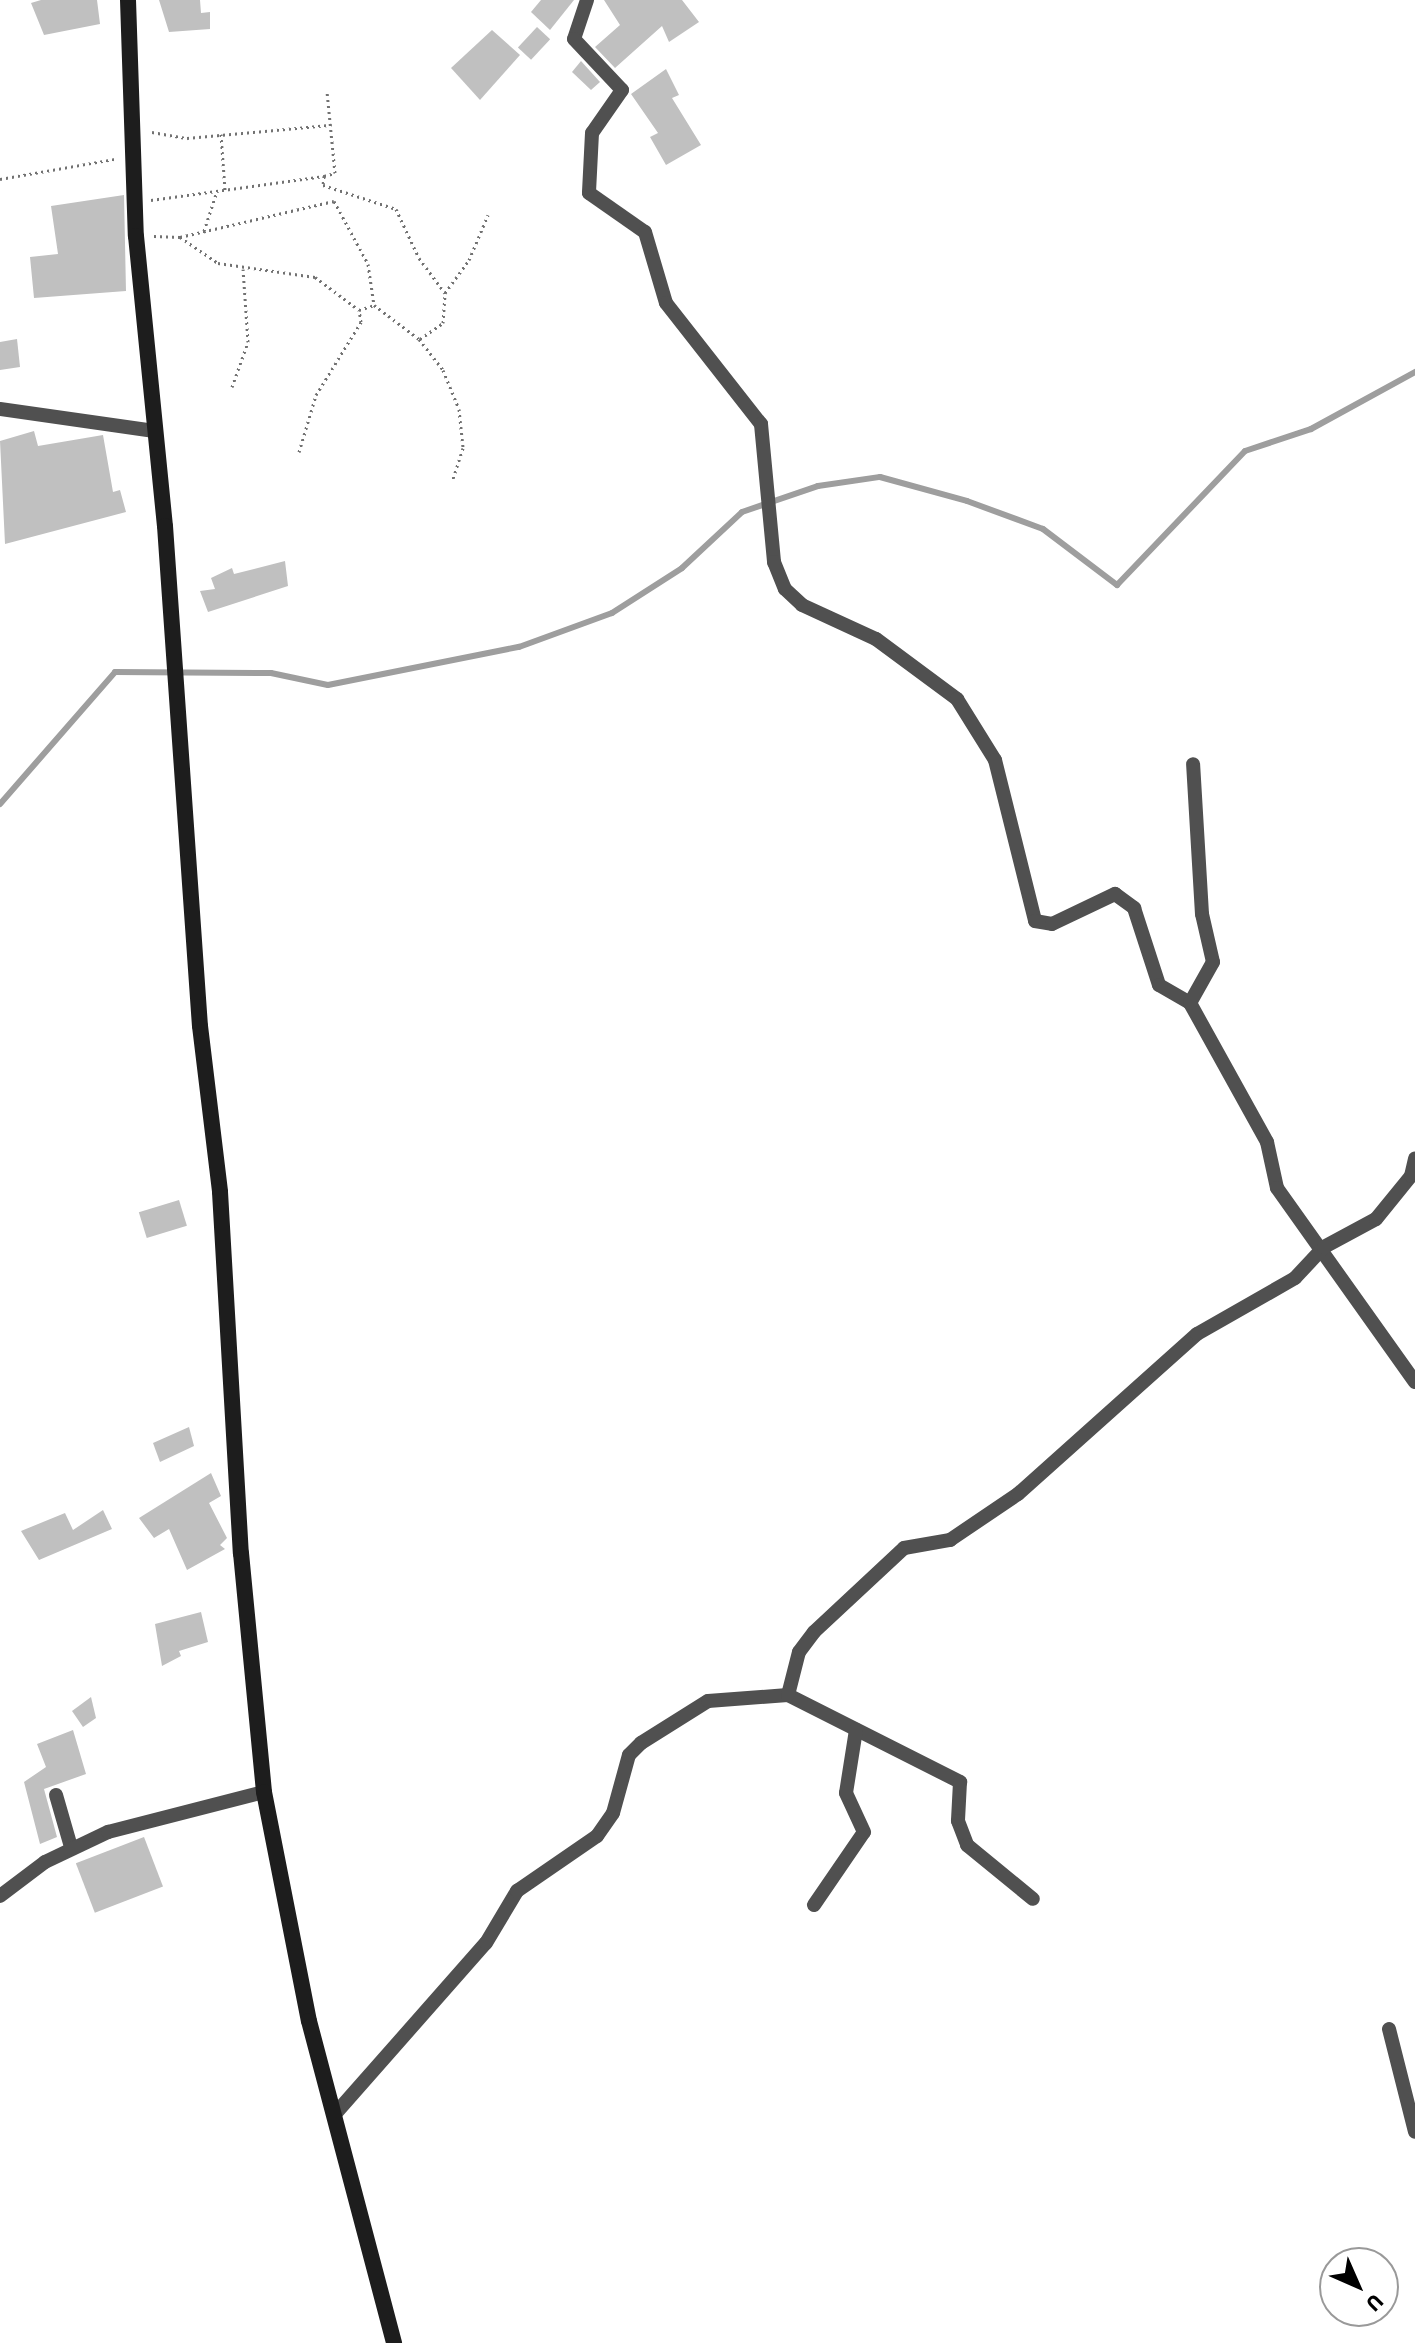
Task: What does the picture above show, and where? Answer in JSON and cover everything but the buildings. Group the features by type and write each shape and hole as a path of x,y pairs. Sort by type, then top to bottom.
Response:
{"street":[{"path":"128,0 130,157 174,659 264,1792 296,1961 394,2343"},
{"path":"587,0 574,39 622,90 592,133 589,193 645,232 666,303 761,424 770,492 774,562 785,589 933,678 981,734 995,760 1035,921 1052,924 1122,895 1141,927 1159,985 1190,1003 1267,1142 1277,1188 1324,1247 1388,1353 1415,1382"},
{"path":"0,409 154,431"},
{"path":"1190,1003 1213,962 1202,914 1193,764"},
{"path":"788,1695 799,1652 814,1632 904,1548 950,1540 974,1526 1053,1464 1197,1334 1295,1278 1324,1247 1376,1219 1411,1176 1415,1158"},
{"path":"335,2114 486,1943 517,1891 545,1866 597,1836 613,1813 629,1755 641,1743 708,1701 788,1695 960,1782 958,1821 967,1845 1033,1899"},
{"path":"814,1905 864,1832 846,1793 856,1730"},
{"path":"0,1896 71,1847 144,1821 264,1792"},
{"path":"56,1795 71,1847"},
{"path":"1389,2029 1415,2132"}],"path":[{"path":"134,203 335,173 327,92"},
{"path":"129,128 187,138 221,132 331,125"},
{"path":"221,132 225,190"},
{"path":"0,179 130,157"},
{"path":"324,176 323,185 396,209 419,258 445,293"},
{"path":"204,231 216,191"},
{"path":"136,236 180,237 334,201 368,264 374,305 419,339 443,370 459,409 463,448 453,479"},
{"path":"419,339 443,323 445,293 469,260 488,215"},
{"path":"180,237 218,263 315,277 359,310 361,322 316,395 299,452"},
{"path":"232,387 248,342 243,269"},
{"path":"359,310 374,305"}],"waterway":[{"path":"0,804 115,672 271,673 328,685 519,647 612,613 682,568 742,512 818,486 880,477 967,501 1043,529 1117,585 1245,451 1311,429 1415,372"}]}
